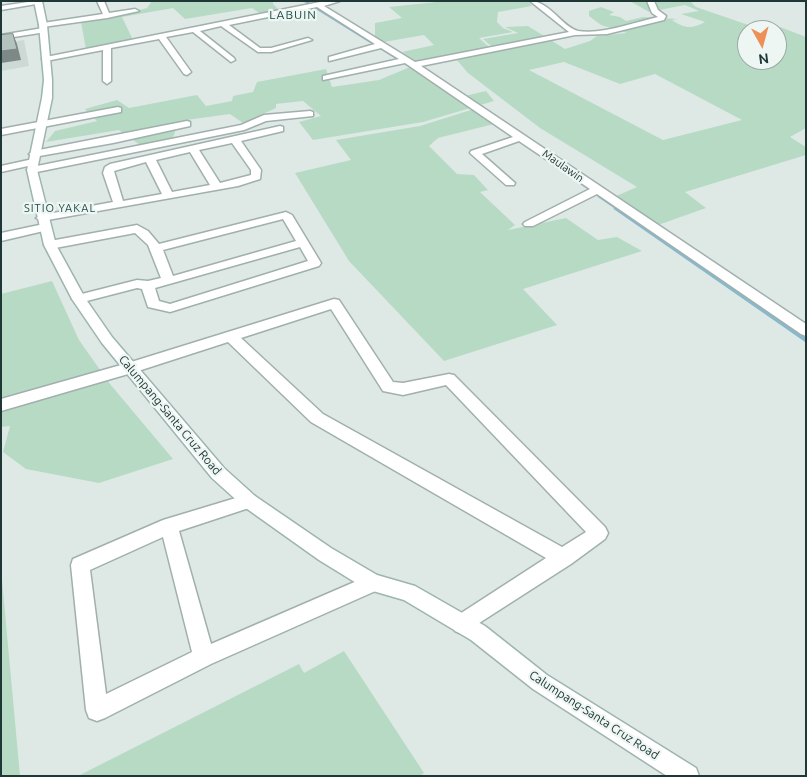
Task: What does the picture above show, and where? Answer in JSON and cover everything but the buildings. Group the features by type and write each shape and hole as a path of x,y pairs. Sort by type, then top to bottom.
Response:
{"street":[{"path":"100,1 107,16"},
{"name":"Maulawin","path":"300,1 313,6 411,62 806,331"},
{"path":"46,58 336,1"},
{"path":"533,1 575,33"},
{"path":"326,78 575,33 607,32 661,18 662,16 655,10 650,1"},
{"path":"1,8 38,2"},
{"name":"Calumpang-Santa Cruz Road","path":"38,2 46,58 47,98 33,162 43,223 50,245 92,319 130,368 218,473 250,501 325,554 373,583 408,592 478,633 540,682 688,776"},
{"path":"1,37 136,11"},
{"path":"223,24 258,50 271,50 308,40"},
{"path":"195,30 231,60"},
{"path":"161,36 187,72"},
{"path":"332,59 382,45"},
{"path":"107,47 107,81"},
{"path":"1,132 118,110"},
{"path":"1,169 244,127 264,118 310,114"},
{"path":"33,162 113,140 187,124"},
{"path":"119,204 108,173 109,169 114,166 194,150 280,129"},
{"path":"510,183 475,154 479,150 522,137"},
{"path":"1,237 43,223 119,204 238,183 256,177 256,170 235,140"},
{"path":"194,150 217,187"},
{"path":"150,159 169,196"},
{"path":"529,224 597,190"},
{"path":"148,285 154,304 170,308 315,264 286,215 156,248"},
{"path":"50,245 137,229 144,232 156,248 168,281"},
{"path":"79,299 137,284 148,285 168,281 302,243"},
{"path":"1,405 130,368 334,304 388,387 403,389 449,379 599,533 462,624"},
{"path":"232,337 316,418 564,558"},
{"path":"250,501 169,526 80,565 96,710 204,657 373,583"},
{"path":"169,526 204,657"}],"shaded area":[{"path":"24,40 29,66 1,71 1,44"}],"green space":[{"path":"152,1 273,1 273,4 280,11 262,15 252,8 185,19 173,8 122,17 133,40 86,49 81,22 138,12 147,8"},
{"path":"446,1 528,1 532,6 498,12 497,22 503,28 513,32 479,38 489,47 417,62 402,52 434,45 424,35 384,42 375,37 375,23 402,18 389,7"},
{"path":"630,1 690,1 696,7 737,21 737,70 787,70 787,30 806,37 806,128 790,137 806,147 806,155 685,192 706,208 658,225 614,197 637,187 540,128 468,73 456,59 502,50 490,45 483,39 518,33 505,27 528,26 565,49 590,41 597,36 627,33 601,25 589,16 589,11 601,7 614,12 609,15 620,17 626,21 643,17 678,19 672,20 688,27 705,22 681,14 699,11 685,5 649,12","holes":["564,62 620,84 655,74 742,120 663,140 529,70"]},
{"path":"410,67 456,98 486,91 494,101 423,122 313,140 299,122 321,116 303,101 276,104 276,108 243,123 230,114 179,121 172,140 140,145 119,130 46,142 55,131 97,121 85,109 117,100 129,108 197,95 206,106 232,101 233,96 253,92 257,82 326,69 332,87 379,80"},
{"path":"474,109 494,124 438,138 429,146 457,174 474,175 488,190 480,192 515,225 508,230 566,218 598,240 617,237 642,251 523,289 557,325 444,361 349,261 295,173 351,160 336,140 420,126"},
{"path":"52,281 79,340 110,384 173,459 99,483 26,469 3,452 10,426 1,427 1,294"},
{"path":"1,569 20,776 1,776"},
{"path":"344,651 424,773 420,776 78,776 299,664 304,673"}],"waterway":[{"path":"305,1 411,67"},
{"path":"573,177 587,187"},
{"path":"599,196 618,209"},
{"path":"616,208 806,340"}],"district":[{"name":"LABUIN","path":"293,15"},
{"name":"SITIO YAKAL","path":"60,208"}]}
